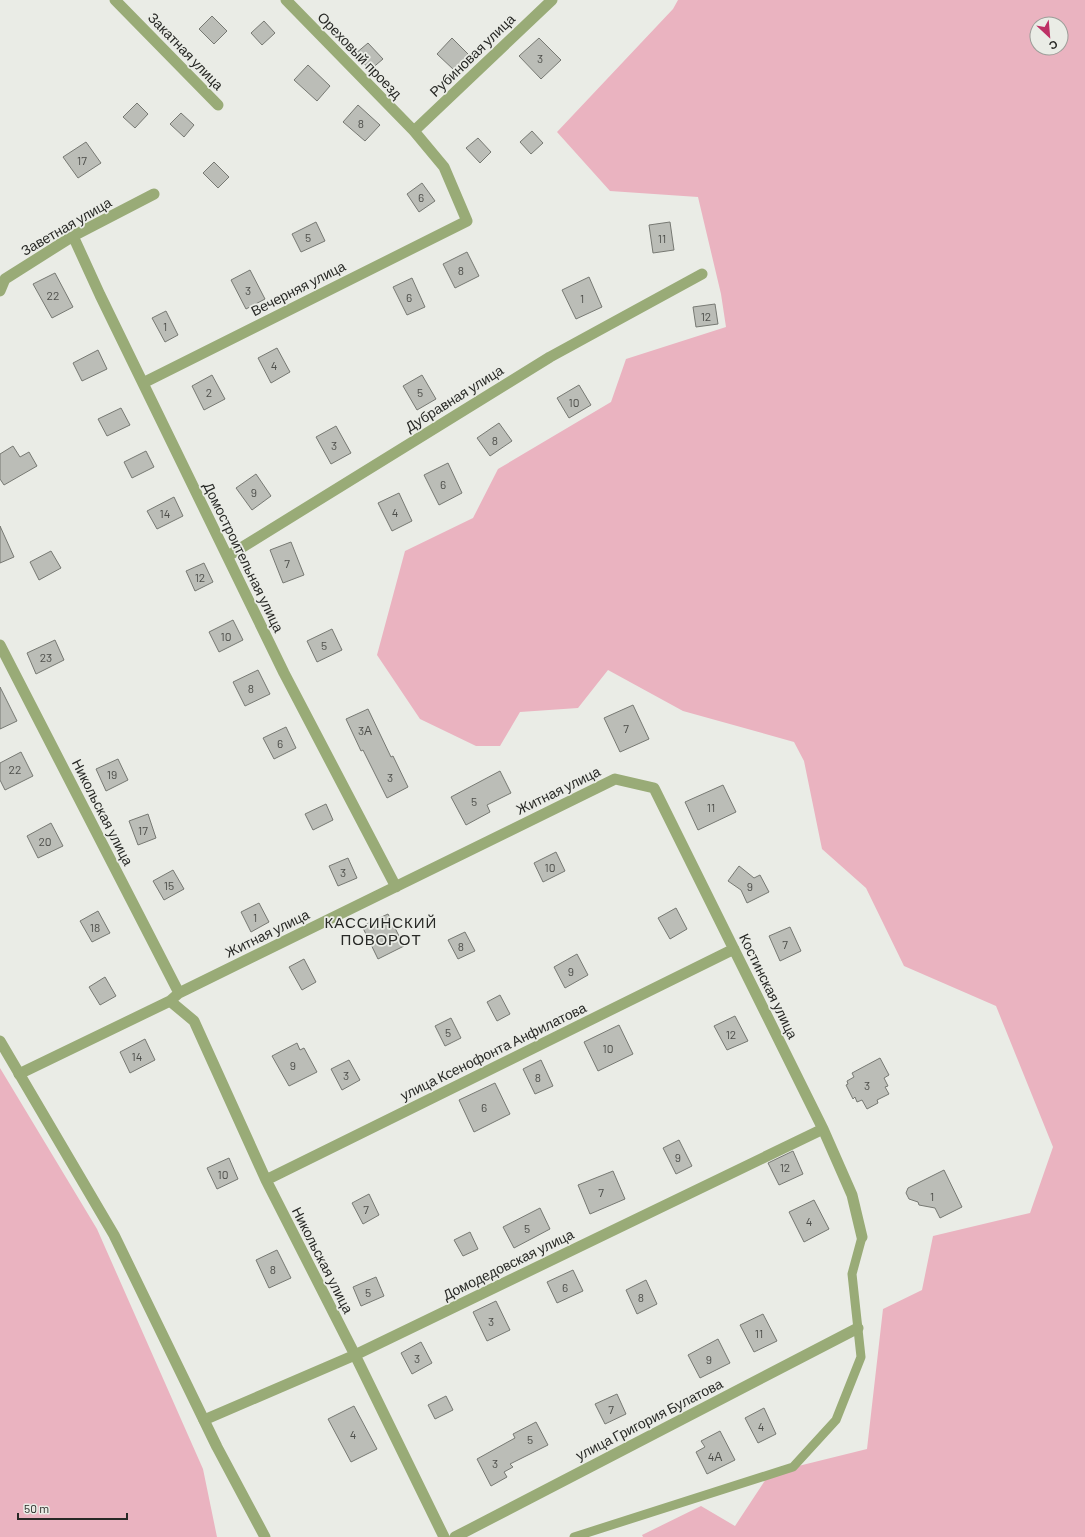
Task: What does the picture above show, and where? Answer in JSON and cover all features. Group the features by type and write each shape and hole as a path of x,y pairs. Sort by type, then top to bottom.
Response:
{"street":[{"name":"Закатная улица","path":"116,0 218,105"},
{"name":"Ореховый проезд","path":"286,0 414,131 444,167 466,221"},
{"name":"Рубиновая улица","path":"414,131 552,0"},
{"name":"Заветная улица","path":"0,291 5,279 73,236 154,194"},
{"name":"Вечерняя улица","path":"143,383 466,221"},
{"name":"Домостроительная улица","path":"73,236 284,673 396,887"},
{"name":"Дубравная улица","path":"228,556 550,356 702,274"},
{"name":"Никольская улица","path":"0,645 179,993"},
{"name":"Житная улица","path":"19,1074 170,1001 179,993 615,779"},
{"name":"Костинская улица","path":"615,779 654,788 823,1129 852,1195 862,1237"},
{"name":"улица Ксенофонта Анфилатова","path":"266,1180 734,949"},
{"name":"Никольская улица","path":"170,1001 194,1021 266,1180 355,1355 444,1537"},
{"path":"0,1041 114,1235 204,1420 265,1537"},
{"name":"Домодедовская улица","path":"204,1420 355,1355 823,1129"},
{"name":"улица Григория Булатова","path":"455,1537 858,1328"}],"lane":[{"path":"574,1537 793,1467 836,1420 861,1357 852,1274 862,1237"}],"shaded area":[{"path":"678,0 1085,0 1085,1537 643,1537 642,1535 701,1506 735,1526 770,1473 867,1449 883,1309 922,1290 933,1236 1030,1213 1053,1147 996,1006 904,966 866,888 822,849 804,761 794,742 683,711 608,670 578,708 520,712 500,746 476,746 420,719 377,655 405,551 473,518 498,469 611,402 626,359 726,327 721,294 698,197 610,191 557,132 673,9"},
{"path":"0,1068 97,1229 203,1469 217,1537 0,1537"}],"building":[{"path":"212,16 227,31 214,44 199,29"},
{"path":"264,21 275,33 262,45 251,33"},
{"path":"452,38 469,55 454,70 437,54"},
{"path":"539,38 561,60 541,79 519,56"},
{"path":"368,43 383,59 370,70 355,54"},
{"path":"308,65 330,86 317,101 294,80"},
{"path":"137,103 148,114 135,128 123,117"},
{"path":"358,105 380,125 365,141 343,122"},
{"path":"181,113 194,125 184,137 170,124"},
{"path":"532,131 543,143 531,154 520,142"},
{"path":"478,138 491,152 480,163 466,148"},
{"path":"86,142 101,163 78,178 63,157"},
{"path":"214,162 229,177 218,188 203,173"},
{"path":"422,183 435,201 419,212 407,194"},
{"path":"316,222 325,241 301,252 292,234"},
{"path":"670,222 674,250 653,253 649,225"},
{"path":"467,252 479,276 455,288 443,264"},
{"path":"250,270 265,299 246,309 231,280"},
{"path":"55,273 73,307 52,318 33,284"},
{"path":"589,277 602,307 576,319 562,290"},
{"path":"412,278 425,307 407,315 393,287"},
{"path":"715,304 718,324 696,327 693,307"},
{"path":"166,311 178,335 165,342 152,318"},
{"path":"277,348 290,372 271,383 258,358"},
{"path":"98,350 107,369 82,381 73,363"},
{"path":"212,375 225,399 204,410 192,386"},
{"path":"422,375 436,399 417,410 403,386"},
{"path":"579,385 591,405 569,418 557,398"},
{"path":"121,408 130,425 107,436 98,419"},
{"path":"499,423 512,441 490,456 477,438"},
{"path":"336,426 351,453 331,464 316,437"},
{"path":"13,446 20,457 29,452 37,466 4,485 0,479 0,454"},
{"path":"146,451 154,467 132,478 124,462"},
{"path":"448,463 462,493 439,505 424,475"},
{"path":"256,474 271,496 252,510 236,488"},
{"path":"399,493 412,521 392,531 378,503"},
{"path":"174,497 183,516 157,529 147,511"},
{"path":"0,526 14,557 0,563"},
{"path":"291,542 304,575 283,583 270,550"},
{"path":"51,551 61,568 39,580 30,562"},
{"path":"204,563 213,582 195,591 186,571"},
{"path":"233,620 243,640 219,652 209,632"},
{"path":"332,629 342,650 317,662 307,641"},
{"path":"55,640 64,660 36,674 27,653"},
{"path":"258,670 270,694 245,706 233,682"},
{"path":"0,687 17,721 0,729"},
{"path":"633,705 649,739 620,752 604,718"},
{"path":"368,709 391,757 393,756 408,787 387,798 363,750 361,751 346,719"},
{"path":"286,727 296,748 274,759 263,738"},
{"path":"21,752 33,776 5,790 0,780 0,763"},
{"path":"118,759 128,780 106,791 96,769"},
{"path":"500,771 511,793 487,805 490,812 466,825 451,797"},
{"path":"723,785 736,812 698,830 685,802"},
{"path":"326,804 333,820 313,830 305,814"},
{"path":"148,814 156,838 138,845 129,821"},
{"path":"51,823 63,846 38,858 27,836"},
{"path":"556,852 565,871 543,882 534,863"},
{"path":"348,858 357,878 338,886 329,866"},
{"path":"739,866 754,878 760,875 769,892 747,903 741,890 728,881"},
{"path":"173,870 184,889 164,900 153,881"},
{"path":"259,903 269,922 251,932 241,912"},
{"path":"676,908 687,929 670,939 658,918"},
{"path":"98,911 110,933 92,942 80,921"},
{"path":"388,914 404,946 378,959 362,926"},
{"path":"790,927 801,951 780,961 769,936"},
{"path":"465,932 475,951 458,959 448,940"},
{"path":"577,954 588,975 565,988 554,967"},
{"path":"304,959 316,982 302,990 289,967"},
{"path":"105,977 116,996 100,1005 89,987"},
{"path":"500,995 510,1014 497,1021 487,1002"},
{"path":"735,1016 748,1041 727,1050 714,1026"},
{"path":"451,1018 461,1038 445,1046 435,1026"},
{"path":"619,1025 633,1054 598,1071 584,1042"},
{"path":"145,1039 155,1060 130,1073 120,1052"},
{"path":"297,1043 300,1050 304,1048 317,1072 289,1086 272,1056"},
{"path":"880,1058 889,1075 884,1078 888,1086 885,1087 889,1094 877,1100 878,1103 867,1109 862,1100 857,1102 855,1097 853,1099 846,1085 848,1084 847,1081 854,1077 852,1073"},
{"path":"349,1060 360,1080 342,1090 331,1069"},
{"path":"541,1060 553,1086 535,1094 523,1069"},
{"path":"495,1083 510,1114 474,1132 459,1100"},
{"path":"679,1140 692,1166 676,1174 663,1148"},
{"path":"793,1151 803,1174 779,1185 768,1163"},
{"path":"229,1158 238,1179 217,1189 207,1168"},
{"path":"944,1170 962,1207 940,1218 935,1208 919,1205 918,1202 909,1199 906,1193 908,1188"},
{"path":"613,1171 625,1199 590,1214 578,1185"},
{"path":"369,1194 379,1215 363,1224 352,1203"},
{"path":"814,1200 829,1229 804,1242 789,1212"},
{"path":"540,1208 550,1229 514,1248 503,1227"},
{"path":"470,1232 478,1249 463,1256 454,1240"},
{"path":"277,1250 291,1278 269,1288 256,1260"},
{"path":"573,1270 583,1291 557,1303 547,1282"},
{"path":"376,1277 384,1296 361,1306 353,1287"},
{"path":"646,1280 657,1304 637,1314 626,1290"},
{"path":"496,1301 510,1330 487,1341 473,1312"},
{"path":"763,1314 777,1341 754,1352 740,1325"},
{"path":"718,1339 730,1363 700,1378 688,1355"},
{"path":"421,1342 432,1363 412,1374 401,1353"},
{"path":"617,1394 626,1414 605,1424 595,1404"},
{"path":"446,1396 453,1410 435,1419 428,1405"},
{"path":"354,1406 377,1449 351,1462 328,1419"},
{"path":"764,1408 776,1434 758,1443 745,1418"},
{"path":"536,1422 548,1445 510,1464 513,1467 504,1472 507,1477 491,1486 477,1459 515,1438 513,1434"},
{"path":"720,1431 735,1460 707,1474 696,1452 705,1447 701,1441"}],"district":[{"name":"КАССИНСКИЙ ПОВОРОТ","path":"381,930"}]}
